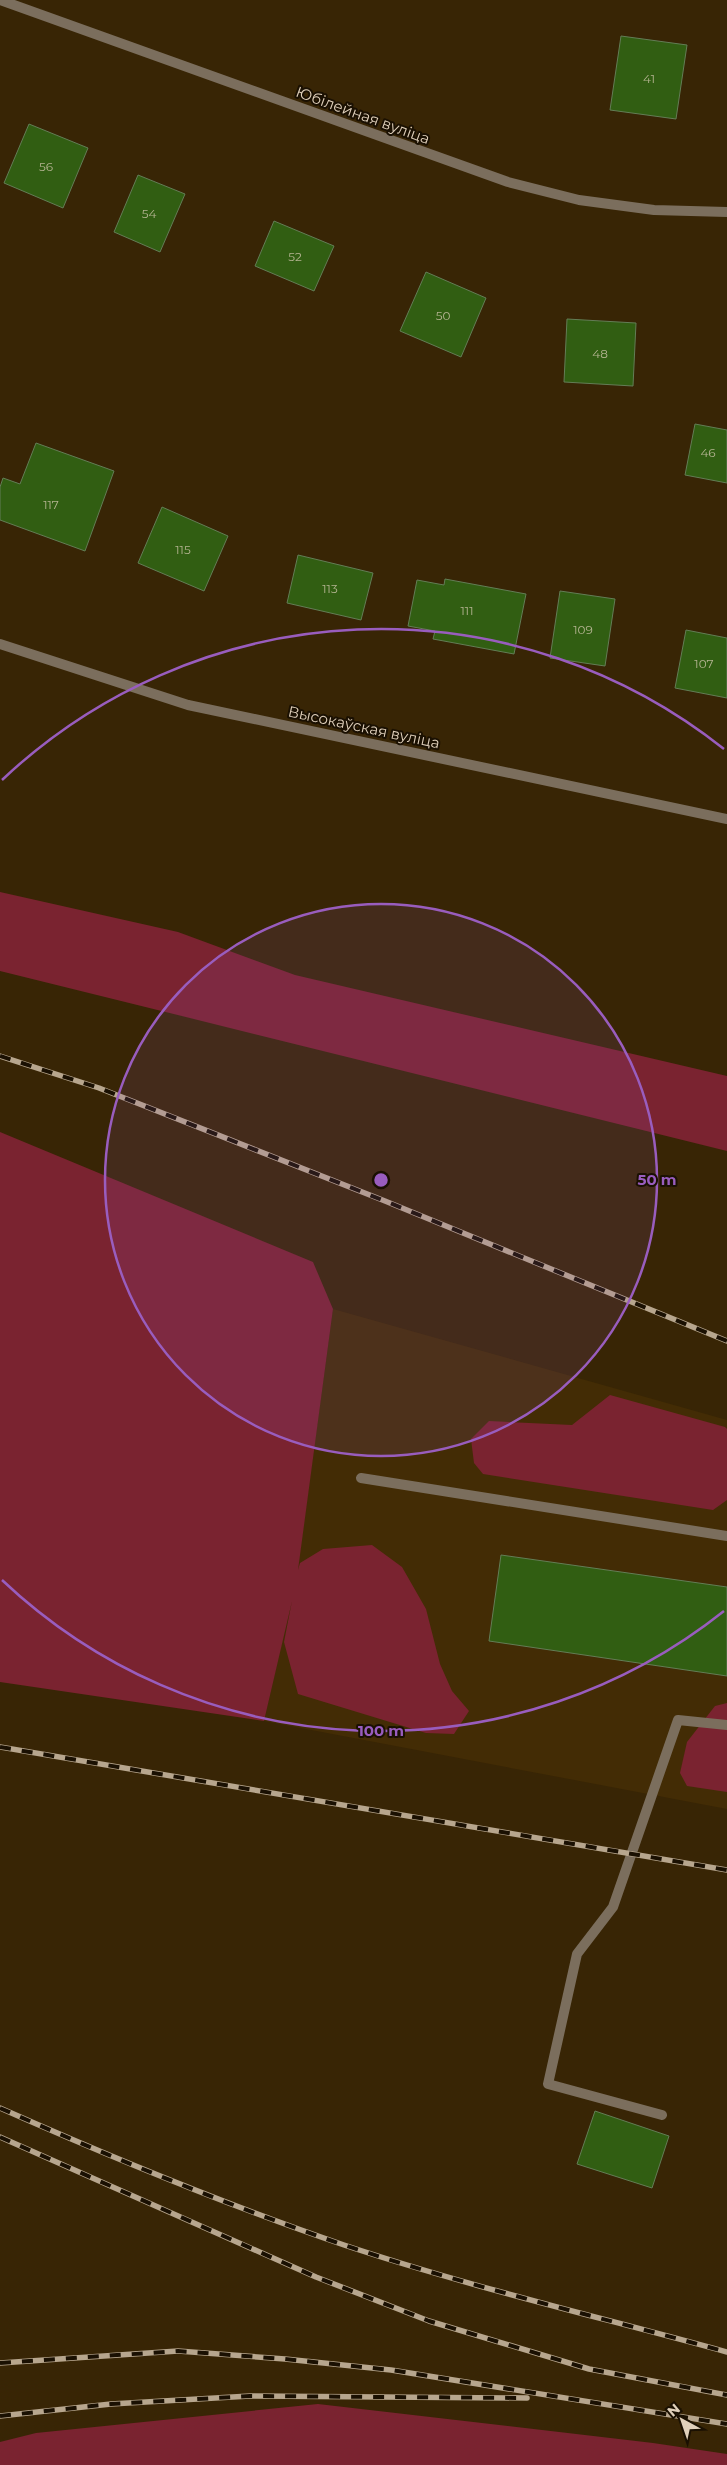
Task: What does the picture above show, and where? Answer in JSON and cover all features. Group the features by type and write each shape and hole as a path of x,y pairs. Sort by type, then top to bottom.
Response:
{"street":[{"name":"Юбілейная вуліца","path":"0,0 508,182 579,200 654,210 727,212"},
{"name":"Высокаўская вуліца","path":"0,644 188,705 727,818"},
{"path":"361,1478 727,1536"},
{"path":"662,2115 548,2084 577,1954 613,1907 678,1720 727,1725"}],"shaded area":[{"path":"0,892 178,932 295,975 727,1076 727,1151 0,971"},
{"path":"0,1132 313,1262 333,1309 298,1570 300,1563 323,1549 372,1545 402,1567 426,1609 440,1664 452,1691 469,1711 454,1734 426,1733 298,1694 284,1642 292,1601 264,1721 0,1682"},
{"path":"333,1309 727,1420 727,1809 264,1721 296,1580"},
{"path":"610,1395 725,1427 727,1429 727,1500 713,1510 483,1474 474,1463 471,1439 489,1421 572,1425"},
{"path":"727,1703 727,1792 687,1786 680,1773 687,1742 715,1706"},
{"path":"318,2404 653,2443 727,2454 727,2465 0,2465 0,2442 36,2433"}],"building":[{"path":"621,36 687,45 676,119 610,110"},
{"path":"29,124 88,148 63,208 4,183"},
{"path":"138,175 185,194 160,252 114,232"},
{"path":"274,221 334,246 314,291 255,266"},
{"path":"426,272 486,298 461,357 400,331"},
{"path":"567,319 636,323 633,386 564,382"},
{"path":"695,424 727,430 727,483 685,475"},
{"path":"36,443 114,471 85,551 0,520 0,487 3,478 20,484"},
{"path":"162,507 228,536 204,591 138,563"},
{"path":"298,555 373,573 361,620 287,603"},
{"path":"445,579 526,594 514,654 433,639 435,631 408,626 417,580 444,585"},
{"path":"560,591 615,599 605,666 550,658"},
{"path":"686,630 727,638 727,698 675,688"},
{"path":"501,1555 727,1587 727,1676 489,1641"},
{"path":"595,2111 669,2136 652,2188 577,2164"}],"railway":[{"path":"0,1056 99,1088 385,1201 727,1341"},
{"path":"0,1747 727,1870"},
{"path":"0,2108 170,2180 344,2245 439,2275 727,2352"},
{"path":"0,2137 316,2277 429,2321 589,2369 727,2395"},
{"path":"0,2363 178,2351 285,2359 391,2370 727,2424"},
{"path":"0,2416 111,2404 250,2396 527,2398"}]}
